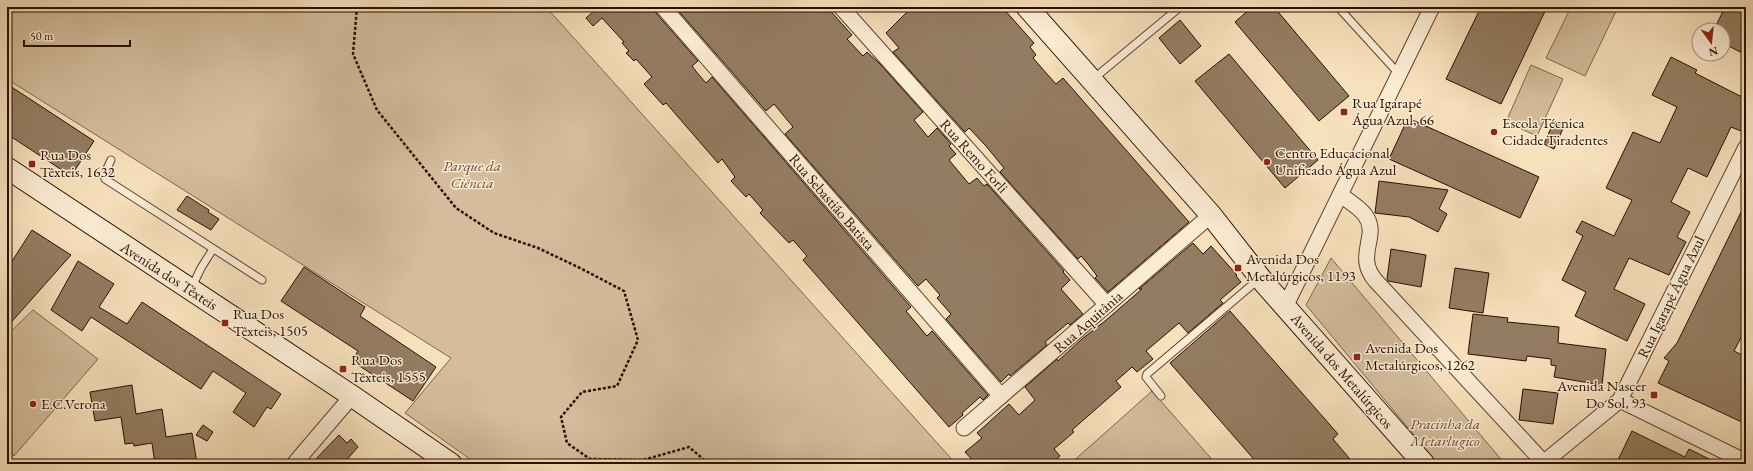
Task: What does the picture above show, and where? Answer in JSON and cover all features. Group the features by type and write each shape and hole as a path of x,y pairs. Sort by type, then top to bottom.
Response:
{"main road":[{"name":"Avenida dos Metalúrgicos","path":"1027,7 1211,216 1285,307 1424,464"},
{"name":"Avenida dos Têxteis","path":"7,168 352,396 451,464"}],"street":[{"name":"Rua Sebastião Batista","path":"663,7 1001,396"},
{"name":"Rua Remo Forli","path":"841,7 1108,305"},
{"path":"1285,307 1432,7"},
{"name":"Rua Igarapé Água Azul","path":"1543,463 1620,400 1746,147"},
{"path":"1341,195 1364,214 1370,223 1371,235 1366,262 1369,271 1375,280 1543,463"},
{"name":"Rua Aquitânia","path":"964,428 1211,216"},
{"path":"294,464 352,396"},
{"path":"1620,400 1746,462"}],"lane":[{"path":"1092,80 1180,7"},
{"path":"1338,7 1399,74"},
{"path":"111,160 104,175 105,179 262,280"},
{"path":"191,290 201,268 213,249"},
{"path":"1161,396 1146,378 1147,374 1260,278"}],"path":[{"path":"357,7 353,54 377,110 456,208 494,233 538,248 624,291 638,340 617,386 582,392 561,417 566,443 590,459 643,460 689,447 709,464"}],"green space":[{"name":"Parque da Ciência","path":"7,7 546,7 956,464 689,464 686,460 676,464 477,464 405,413 451,358 7,79"},
{"path":"1571,7 1618,7 1585,76 1546,58"},
{"path":"1531,65 1563,79 1537,136 1506,122"},
{"name":"Pracinha da Metarlugico","path":"1331,258 1505,464 1438,464 1306,305"},
{"name":"E.C.Verona","path":"33,310 98,359 14,456 7,449 7,335"},
{"path":"1152,391 1216,464 1070,464"}],"building":[{"path":"592,7 654,7 656,13 698,61 692,66 699,75 706,83 712,77 911,307 906,311 927,336 932,331 988,395 983,400 980,397 949,427 803,260 807,256 793,240 789,243 760,213 763,210 749,194 746,197 731,181 735,177 722,159 718,163 666,103 663,105 644,84 652,77 636,59 634,61 626,53 629,51 622,43 624,42 602,18 593,26 586,18 595,10"},
{"path":"675,7 827,7 852,35 847,39 863,56 867,52 880,64 923,112 914,120 928,137 937,128 951,144 949,146 956,154 949,160 969,184 977,178 984,186 987,184 1064,271 1063,272 1070,280 1061,289 1083,314 1070,325 1068,323 1045,342 1047,345 1010,376 1009,374 1001,382 946,319 951,314 937,298 940,295 926,279 918,286 785,134 793,127 774,104 766,111"},
{"path":"912,7 1002,7 1034,43 1030,47 1036,55 1033,58 1056,84 1063,78 1189,222 1108,292 1095,278 1097,276 1081,256 1078,259 1000,172 1004,168 986,146 969,128 965,132 893,52 899,48 886,33"},
{"path":"1252,7 1274,7 1349,96 1319,121 1235,22"},
{"path":"1481,7 1547,7 1501,104 1446,79"},
{"path":"1725,7 1746,7 1746,55 1731,47 1731,22 1718,22"},
{"path":"1180,20 1201,46 1180,64 1159,38"},
{"path":"1229,54 1318,160 1285,188 1195,81"},
{"path":"1671,57 1697,70 1695,73 1746,99 1746,123 1741,131 1731,127 1707,177 1688,168 1671,202 1690,212 1677,237 1686,242 1669,275 1629,258 1614,289 1645,304 1627,341 1575,316 1586,292 1562,280 1583,236 1576,232 1582,221 1614,236 1632,200 1606,188 1633,132 1660,143 1677,107 1652,95"},
{"path":"7,84 94,141 71,176 7,134"},
{"path":"1408,118 1539,177 1520,218 1389,159"},
{"path":"1554,121 1564,126 1554,149 1544,144"},
{"path":"1379,181 1448,190 1439,209 1447,214 1438,232 1409,217 1375,213"},
{"path":"187,196 209,210 208,212 219,219 211,230 177,210"},
{"path":"1746,202 1746,328 1734,351 1746,357 1746,424 1658,383 1669,361 1664,358 1677,343"},
{"path":"32,230 71,255 7,327 7,269"},
{"path":"1193,243 1203,254 1211,246 1237,275 1236,276 1241,282 1220,300 1223,303 1188,333 1179,323 1146,351 1153,359 1137,372 1132,367 1116,381 1121,387 1072,430 1074,432 1054,449 1060,456 1051,464 976,464 965,452 982,438 977,433 1009,404 1019,415 1035,400 1025,387 1057,359 1058,361 1105,321 1142,289 1139,289"},
{"path":"1391,249 1426,255 1421,287 1388,281"},
{"path":"78,261 114,284 99,307 127,324 142,302 281,394 271,409 267,407 254,427 233,412 246,393 213,371 201,389 91,317 82,331 51,310"},
{"path":"304,267 365,307 360,316 436,367 413,401 352,361 358,351 281,301"},
{"path":"1455,268 1489,273 1483,313 1449,308"},
{"path":"1230,311 1338,434 1333,439 1354,464 1258,464 1170,363"},
{"path":"1473,314 1508,318 1507,322 1559,327 1558,343 1606,349 1602,385 1554,377 1556,366 1551,365 1551,359 1527,356 1526,361 1468,354"},
{"path":"132,385 136,414 162,409 166,437 192,433 197,463 155,464 152,443 134,446 133,443 125,444 121,417 95,421 90,392"},
{"path":"1523,389 1558,393 1553,424 1519,420"},
{"path":"203,425 213,432 207,441 196,435"},
{"path":"1632,431 1685,457 1689,449 1719,464 1616,464"},
{"path":"339,435 347,443 351,439 358,447 343,464 311,464"}],"place":[{"name":"Rua Igarapé Água Azul, 66","path":"1344,112"},
{"name":"Escola Técnica Cidade Tiradentes","path":"1494,132"},
{"name":"Centro Educacional Unificado Água Azul","path":"1267,162"},
{"name":"Rua Dos Têxteis, 1632","path":"32,164"},
{"name":"Avenida Dos Metalúrgicos, 1193","path":"1238,268"},
{"name":"Rua Dos Têxteis, 1505","path":"225,323"},
{"name":"Avenida Dos Metalúrgicos, 1262","path":"1357,357"},
{"name":"Rua Dos Têxteis, 1555","path":"343,369"},
{"name":"Avenida Nascer Do Sol, 93","path":"1654,395"},
{"name":"E.C.Verona","path":"33,404"}]}
